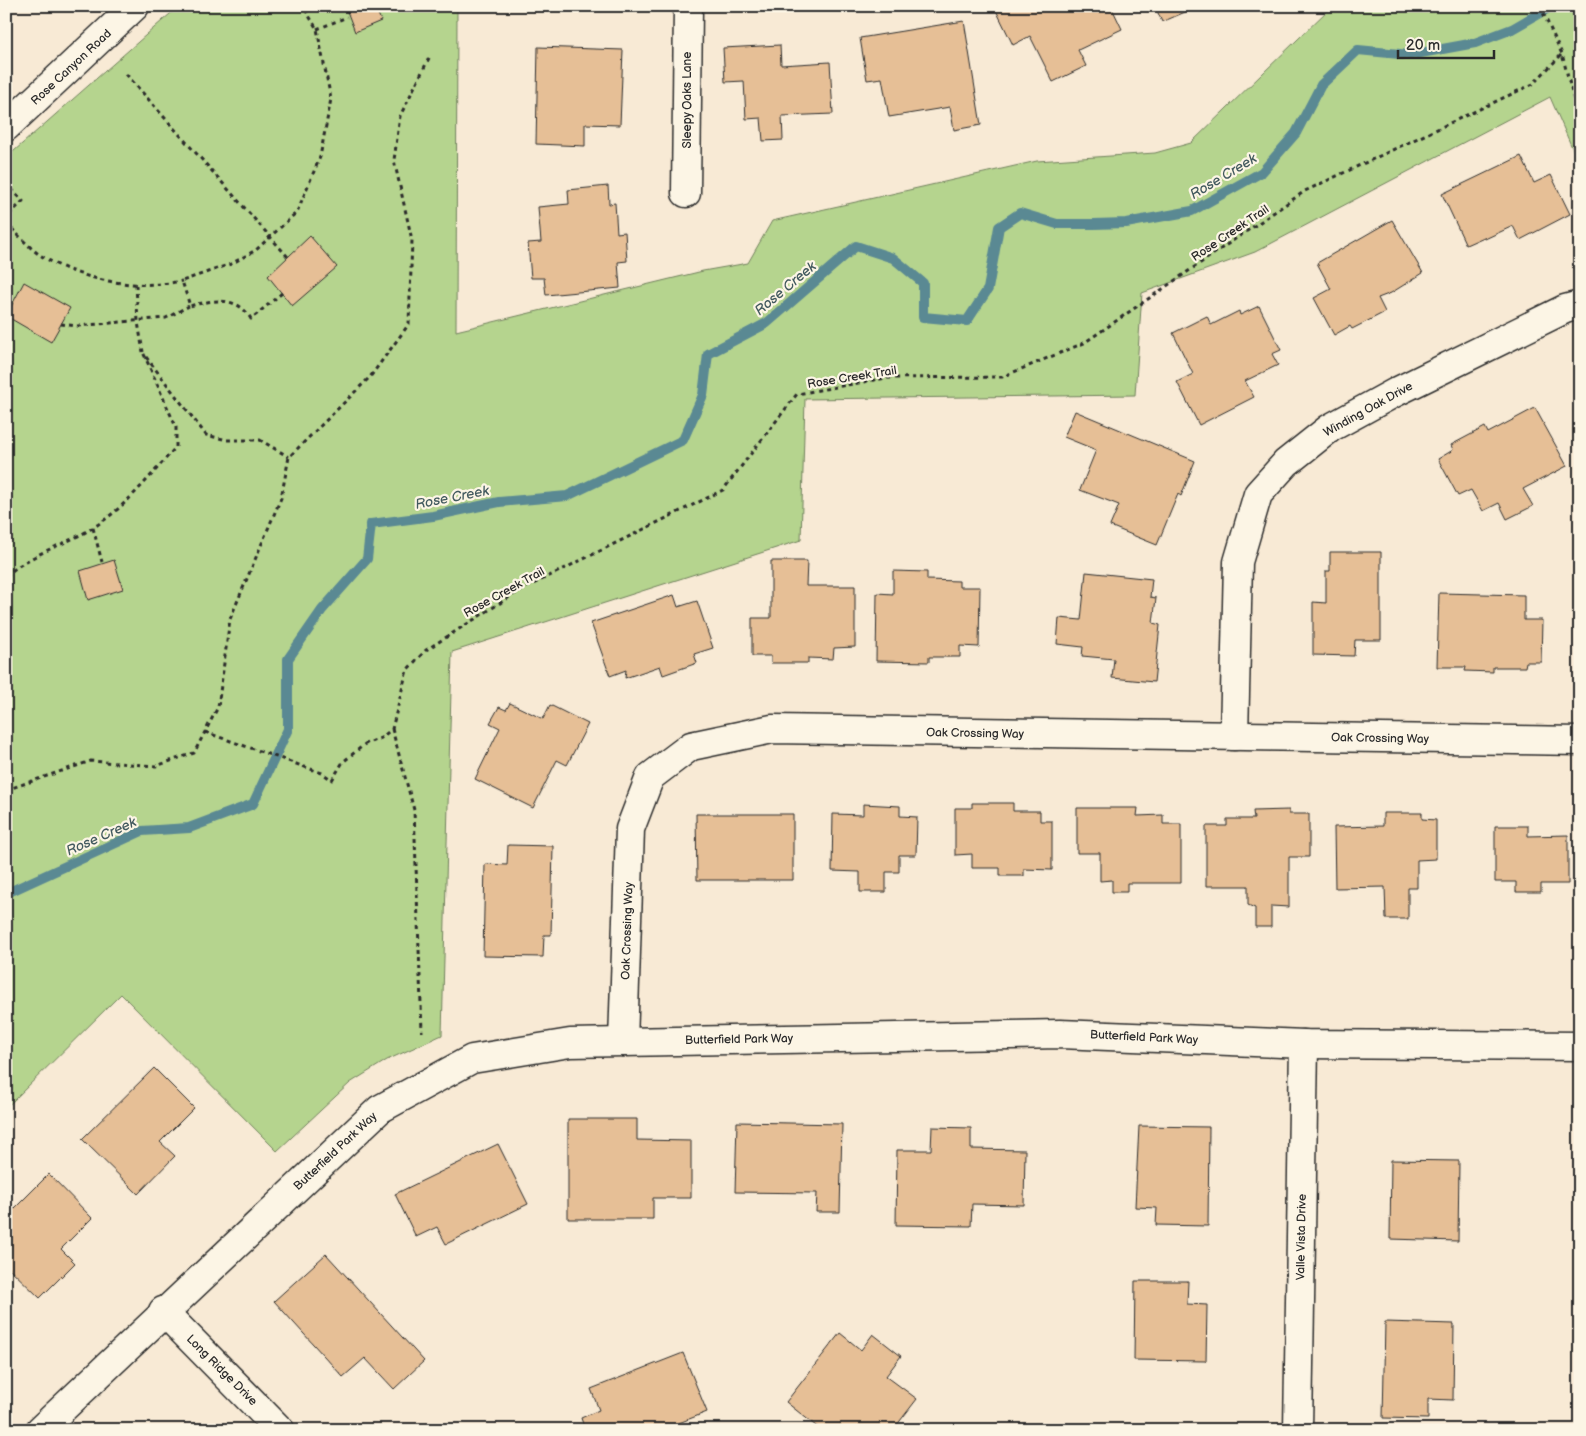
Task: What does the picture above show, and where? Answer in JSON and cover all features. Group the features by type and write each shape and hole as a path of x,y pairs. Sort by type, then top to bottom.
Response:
{"street":[{"name":"Rose Canyon Road","path":"6,127 135,6"},
{"name":"Sleepy Oaks Lane","path":"686,193 688,6"},
{"name":"Winding Oak Drive","path":"1234,736 1235,608 1238,562 1258,494 1286,463 1330,428 1396,392 1565,309 1580,304"},
{"name":"Oak Crossing Way","path":"623,1042 630,829 650,777 691,746 772,730 1580,741"},
{"name":"Butterfield Park Way","path":"40,1430 163,1311 380,1109 472,1059 570,1043 1060,1034 1304,1044 1580,1046"},
{"name":"Valle Vista Drive","path":"1298,1430 1304,1044"},
{"name":"Long Ridge Drive","path":"163,1311 280,1430"}],"path":[{"path":"6,223 40,254 82,274 136,286 157,286 182,281 231,264 256,250 297,212 320,156 331,99 317,29 302,6"},
{"path":"1540,6 1562,54 1580,124"},
{"path":"317,29 347,17"},
{"name":"Rose Creek Trail","path":"392,729 407,670 426,650 519,591 723,490 797,394 886,378 1002,377 1084,343 1305,191 1532,84 1562,54"},
{"path":"6,790 90,762 156,766 194,752 218,707 230,619 281,498 289,457 370,377 409,324 412,240 394,160 400,116 430,56"},
{"path":"126,74 288,257"},
{"path":"6,183 23,201 6,218"},
{"path":"182,281 190,306"},
{"path":"6,576 13,569 93,528 127,502 176,447 176,428 143,352 138,322 136,286"},
{"path":"61,324 77,326 166,318 190,306 211,300 231,302 247,312 251,319 282,293"},
{"path":"143,352 206,435 227,440 260,440 289,457"},
{"path":"93,528 102,562"},
{"path":"205,732 322,773 332,780 343,762 365,744 381,738 392,729 414,810 422,1032"}],"green space":[{"path":"179,6 457,6 456,331 703,271 748,263 772,221 1037,161 1155,153 1191,143 1332,6 1580,6 1580,166 1550,97 1255,252 1142,293 1135,395 805,399 801,540 452,652 442,1035 387,1060 350,1083 277,1151 121,994 6,1108 6,158"}],"building":[{"path":"345,6 375,6 381,21 355,32"},
{"path":"542,6 594,6 542,10"},
{"path":"994,6 1111,6 1122,29 1078,50 1086,66 1053,82 1030,36 1013,45"},
{"path":"1155,6 1199,6 1162,22"},
{"path":"964,21 981,125 954,130 950,107 889,117 882,78 867,80 860,38"},
{"path":"780,45 781,65 830,62 833,114 782,116 783,140 763,141 761,118 746,119 744,81 725,82 723,48"},
{"path":"538,47 623,50 620,125 585,124 585,146 536,144"},
{"path":"1521,156 1534,183 1551,175 1570,214 1520,240 1513,226 1485,239 1484,237 1466,245 1442,194"},
{"path":"608,186 609,204 615,203 617,233 625,232 627,261 618,262 620,288 546,295 544,278 531,278 528,243 541,242 538,207 569,204 568,190"},
{"path":"1392,220 1423,273 1391,293 1378,298 1385,312 1352,329 1350,326 1334,335 1314,298 1331,289 1317,263"},
{"path":"310,236 337,267 292,306 268,276"},
{"path":"24,282 70,308 51,342 6,316"},
{"path":"1259,306 1281,350 1272,354 1278,365 1245,381 1254,397 1199,425 1177,382 1193,374 1173,333 1207,316 1211,325 1239,311 1240,315"},
{"path":"1535,408 1567,466 1523,489 1533,506 1507,519 1499,503 1483,511 1471,490 1458,496 1438,459 1453,450 1451,445 1485,427 1488,433"},
{"path":"1075,411 1195,461 1181,496 1178,494 1157,545 1110,526 1119,505 1080,490 1096,450 1064,437"},
{"path":"1330,552 1381,552 1381,640 1355,640 1354,656 1313,655 1313,602 1326,603 1326,571 1330,571"},
{"path":"114,560 123,589 88,600 80,571"},
{"path":"771,561 807,561 806,586 855,586 855,647 834,648 833,659 808,658 808,663 771,663 771,656 752,656 752,618 771,618"},
{"path":"893,571 927,572 927,580 959,581 959,587 980,587 979,647 960,646 960,657 929,657 929,662 876,661 877,593 893,594"},
{"path":"1086,572 1152,579 1150,597 1156,598 1153,623 1160,625 1154,682 1112,678 1114,659 1082,656 1083,647 1057,644 1059,618 1081,620"},
{"path":"1439,593 1524,595 1524,620 1542,620 1541,662 1526,662 1525,667 1493,667 1493,672 1465,671 1466,667 1437,667"},
{"path":"674,595 678,607 697,601 713,648 694,654 697,663 663,675 660,666 625,678 626,670 610,676 591,623"},
{"path":"510,703 543,719 550,705 588,724 567,765 557,760 533,808 475,779 500,728 490,723 499,707 506,710"},
{"path":"972,803 1013,803 1013,811 1040,811 1040,821 1052,821 1052,870 1024,869 1024,876 1000,876 1000,868 972,868 972,854 955,855 955,808 972,808"},
{"path":"863,804 900,806 900,816 917,817 916,855 899,855 899,872 886,872 886,892 860,892 860,872 832,871 833,814 863,815"},
{"path":"1077,808 1138,808 1137,816 1163,815 1163,824 1181,824 1181,883 1127,883 1127,892 1112,892 1112,880 1100,881 1100,853 1077,853"},
{"path":"1289,810 1289,814 1309,814 1309,857 1289,857 1289,907 1271,906 1271,927 1255,927 1255,908 1248,905 1248,886 1206,886 1206,826 1227,826 1227,819 1254,819 1253,811"},
{"path":"1383,813 1422,813 1422,819 1436,820 1436,859 1417,860 1417,888 1408,888 1408,919 1386,919 1385,887 1335,888 1334,827 1383,826"},
{"path":"696,814 793,814 793,880 697,880"},
{"path":"1495,826 1528,826 1528,836 1568,835 1568,884 1541,884 1541,892 1516,892 1516,882 1495,882"},
{"path":"508,845 553,846 551,935 544,935 543,957 483,956 485,864 507,865"},
{"path":"154,1068 194,1108 160,1142 175,1156 138,1194 82,1139"},
{"path":"568,1119 637,1119 637,1140 691,1141 691,1198 653,1198 653,1219 568,1219"},
{"path":"737,1122 842,1124 840,1212 816,1212 817,1193 735,1192"},
{"path":"1139,1126 1209,1127 1208,1226 1156,1225 1157,1208 1135,1207"},
{"path":"932,1127 971,1128 971,1149 1025,1150 1024,1205 972,1204 971,1226 896,1225 897,1150 931,1150"},
{"path":"498,1144 528,1204 446,1244 437,1227 416,1237 395,1194"},
{"path":"1391,1160 1459,1161 1458,1241 1390,1239"},
{"path":"49,1174 92,1218 61,1249 75,1263 40,1298 6,1265 8,1244 6,1242 6,1217"},
{"path":"326,1254 424,1361 394,1389 365,1358 343,1377 274,1301"},
{"path":"1135,1281 1188,1281 1187,1304 1207,1305 1206,1361 1134,1360"},
{"path":"1385,1322 1454,1324 1453,1400 1428,1399 1428,1419 1383,1418"},
{"path":"840,1333 861,1350 873,1334 901,1356 886,1376 917,1399 893,1430 821,1430 786,1402"},
{"path":"683,1353 707,1412 661,1430 585,1430 581,1418 599,1410 591,1389"}],"waterway":[{"name":"Rose Creek","path":"6,895 142,831 189,828 253,804 288,729 288,659 322,610 367,559 371,524 433,516 499,502 567,496 683,440 703,395 708,354 767,323 856,246 893,258 923,283 923,317 967,321 988,289 999,227 1020,213 1057,224 1094,224 1126,223 1192,211 1262,172 1296,133 1321,85 1358,50 1410,55 1475,43 1512,29 1552,6"}]}
